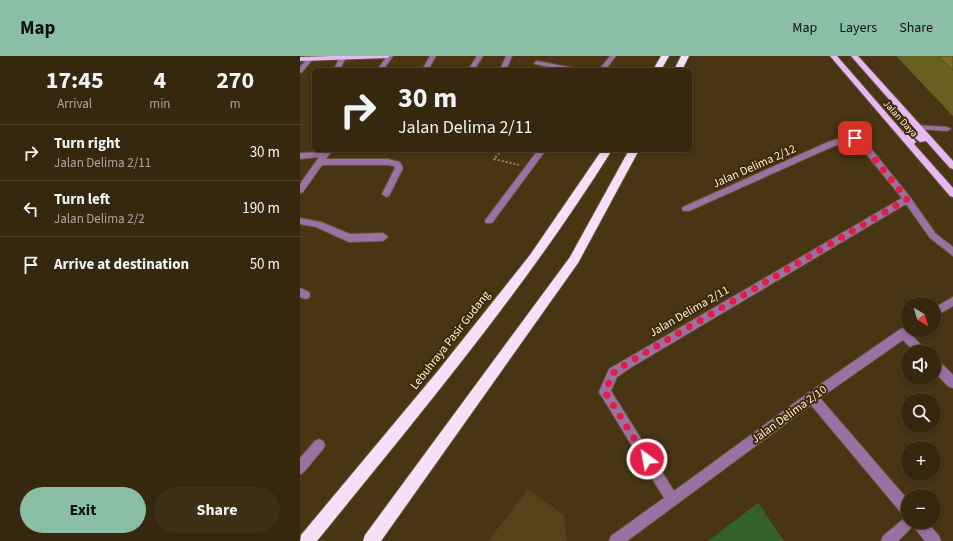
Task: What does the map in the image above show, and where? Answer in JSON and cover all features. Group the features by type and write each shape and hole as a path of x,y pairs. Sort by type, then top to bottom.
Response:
{"highway":[{"path":"679,68 685,56"},
{"name":"Lebuhraya Pasir Gudang","path":"307,541 437,382 534,258 606,152"},
{"path":"371,541 574,260 633,152"}],"main road":[{"path":"300,59 388,56"},
{"name":"Jalan Daya","path":"833,56 953,194"},
{"name":"Jalan Daya","path":"854,56 953,167"},
{"path":"930,167 907,135 907,131 915,132 953,167"}],"street":[{"path":"381,68 388,56"},
{"path":"426,68 433,56"},
{"path":"472,68 480,56"},
{"path":"504,68 509,56"},
{"path":"604,68 613,56"},
{"path":"338,68 343,58"},
{"path":"300,72 310,59"},
{"path":"537,63 563,68"},
{"path":"918,127 947,128 926,137"},
{"name":"Jalan Delima 2/12","path":"686,209 831,144 852,138 859,140 907,199"},
{"path":"300,156 327,152"},
{"path":"300,190 327,152"},
{"path":"489,221 541,152"},
{"path":"321,162 388,162 397,164 399,168 386,194"},
{"path":"907,199 934,236 953,252"},
{"name":"Jalan Delima 2/11","path":"672,500 605,392 613,373 907,199"},
{"path":"300,221 318,224 349,238 383,237"},
{"path":"941,309 953,301"},
{"name":"Jalan Delima 2/10","path":"616,541 812,396 901,334"},
{"path":"911,337 917,345"},
{"path":"941,371 953,383"},
{"path":"812,396 901,502"},
{"path":"300,468 319,445"},
{"path":"888,541 901,529"},
{"path":"924,529 934,541"}],"path":[{"path":"500,152 494,159 529,168"}],"shaded area":[{"path":"528,489 564,515 567,541 488,541"}],"green space":[{"path":"758,503 784,541 708,541"}],"building":[{"path":"938,56 953,56 953,70"}],"route":[{"path":"647,459 605,392 613,373 907,199 861,142 855,138"}]}
